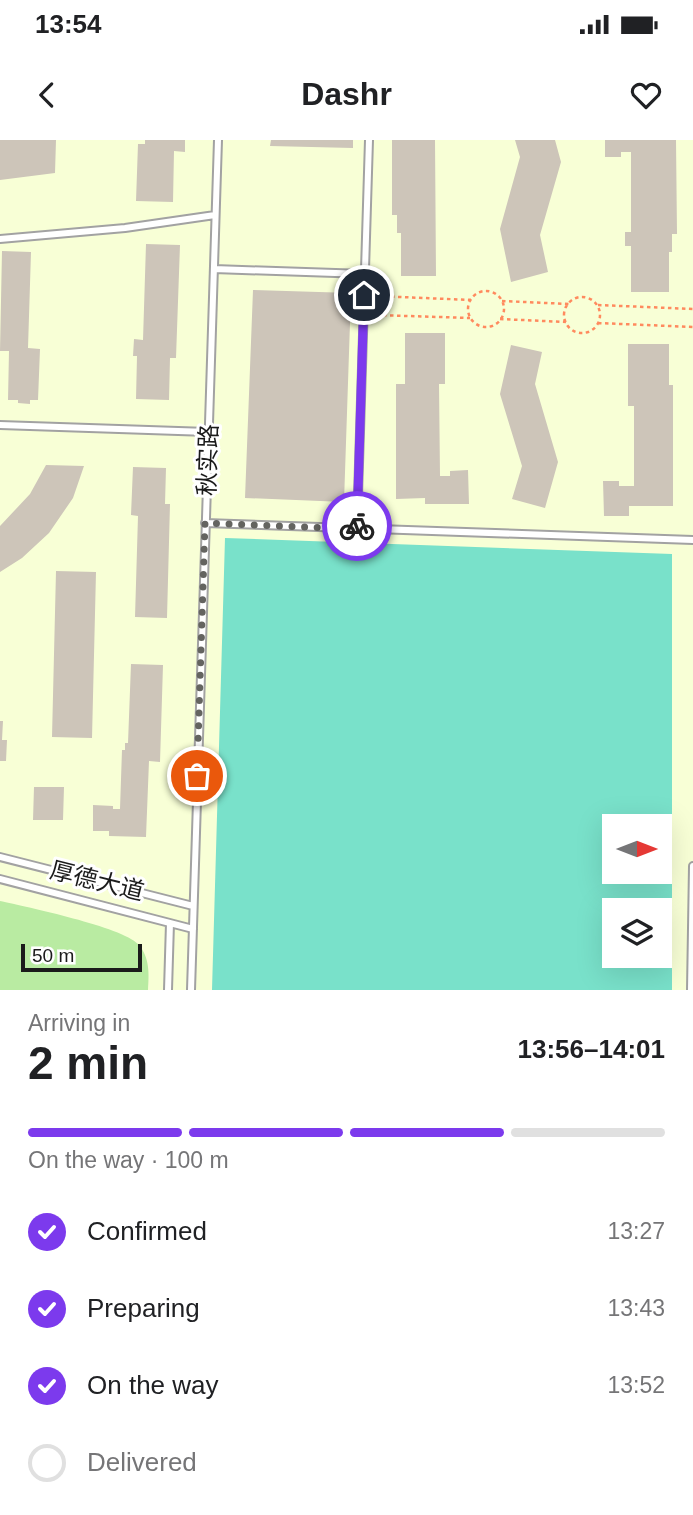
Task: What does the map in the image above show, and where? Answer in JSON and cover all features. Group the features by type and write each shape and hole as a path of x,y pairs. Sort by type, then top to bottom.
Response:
{"lane":[{"name":"秋实路","path":"191,990 218,140"},
{"path":"356,529 369,140"},
{"path":"0,239 73,234 215,215"},
{"path":"214,269 365,274"},
{"path":"0,425 208,432"},
{"path":"205,523 693,540"},
{"name":"厚德大道","path":"0,857 193,906"},
{"path":"691,990 693,866"},
{"name":"厚德大道","path":"0,879 192,929"},
{"path":"168,990 170,923"}],"path":[{"path":"363,314 470,318 486,327 493,326 500,319 503,311 501,301 496,295 479,293 468,307 470,318"},
{"path":"364,295 471,300"},
{"path":"501,301 569,304 581,297 597,305 693,309"},
{"path":"569,304 565,312 566,322 571,328 583,333 590,331 598,323 600,317 597,305"},
{"path":"500,319 566,322"},
{"path":"598,323 693,327"}],"shaded area":[{"path":"0,140 693,140 693,990 0,990"},
{"path":"225,538 672,554 672,814 602,814 602,884 672,884 672,898 602,898 602,968 672,968 672,990 212,990"}],"green space":[{"path":"0,901 73,918 129,938 138,944 145,954 148,990 0,990"}],"building":[{"path":"0,140 56,140 55,173 0,180"},
{"path":"145,140 185,140 185,152 174,151 173,202 136,201 138,144 145,144"},
{"path":"271,140 353,140 353,148 270,146"},
{"path":"392,140 435,140 436,276 401,276 401,233 397,233 397,215 392,215"},
{"path":"515,140 555,140 561,162 540,235 548,272 511,282 500,229 520,157"},
{"path":"605,140 676,140 677,234 672,234 672,252 669,252 669,292 631,292 631,246 625,246 625,232 631,232 631,152 621,152 621,157 605,157"},
{"path":"146,244 180,245 176,358 170,358 169,400 136,399 137,356 133,356 134,339 143,340"},
{"path":"2,251 31,252 28,348 40,349 38,400 30,400 30,404 8,400 9,351 0,351"},
{"path":"253,290 351,293 344,502 245,498"},
{"path":"405,333 445,333 445,384 439,384 440,476 450,476 450,471 468,470 469,504 425,504 425,498 396,499 396,384 405,384"},
{"path":"628,344 669,344 669,385 673,385 673,506 629,506 629,516 604,516 603,481 619,481 619,486 634,486 634,406 628,406"},
{"path":"511,345 542,352 535,384 558,462 545,508 512,499 522,466 500,394"},
{"path":"46,465 84,466 73,498 49,533 22,558 0,572 0,526 30,494"},
{"path":"133,467 166,468 165,504 170,504 167,618 135,617 138,516 131,515"},
{"path":"56,571 96,572 92,738 52,737"},
{"path":"131,664 163,665 160,762 149,761 146,837 109,836 109,831 93,831 93,805 120,809 122,750 125,750 125,743 128,743"},
{"path":"0,721 3,721 2,740 7,740 6,761 0,761"},
{"path":"34,787 64,787 63,820 33,820"}],"way so far":[{"path":"197,776 205,523 356,529 357,526"}],"route":[{"path":"357,526 364,295"}]}
